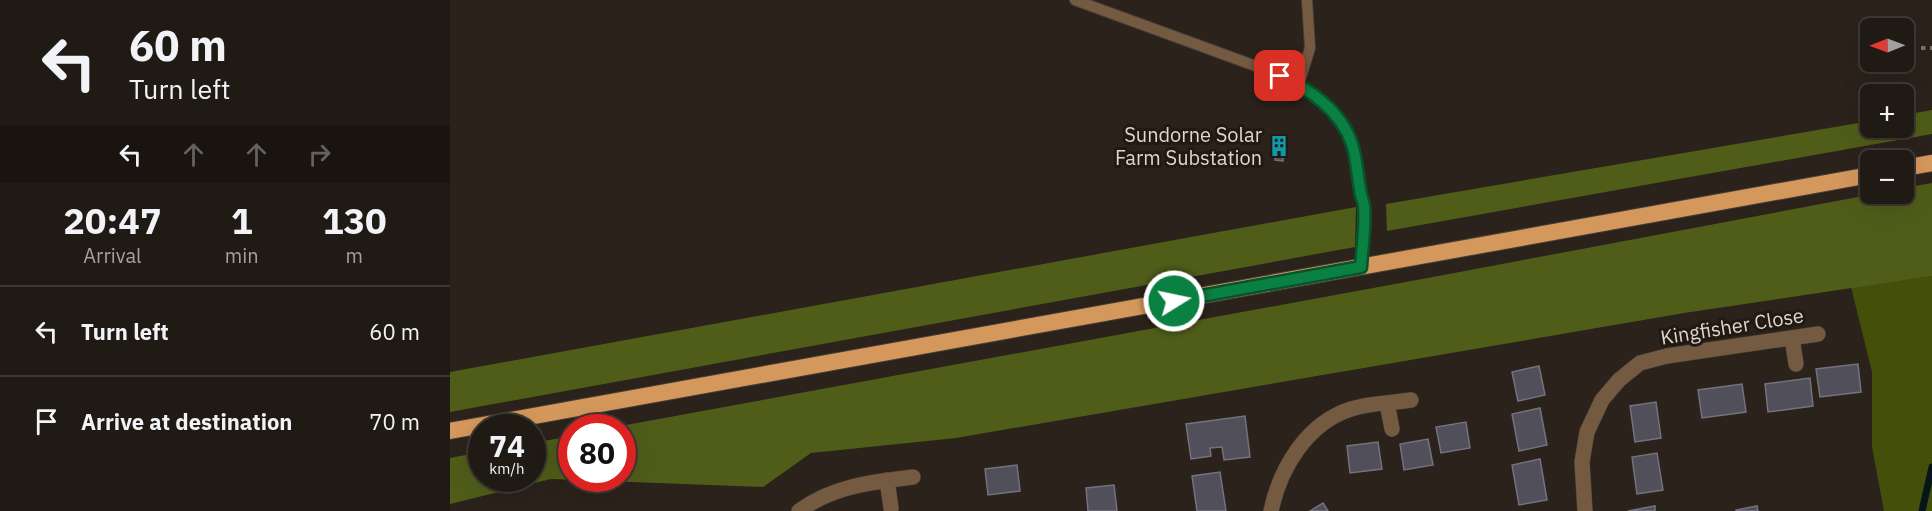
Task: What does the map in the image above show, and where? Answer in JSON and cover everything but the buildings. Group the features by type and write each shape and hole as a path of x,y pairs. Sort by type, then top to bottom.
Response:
{"highway":[{"path":"1914,166 1932,163"},
{"path":"450,431 1860,177"}],"street":[{"name":"Kingfisher Close","path":"1585,511 1582,462 1587,432 1602,400 1619,380 1640,363 1667,356 1818,334"},
{"path":"1792,338 1796,364"},
{"path":"1271,511 1274,497 1300,445 1320,424 1351,409 1411,400"},
{"path":"1387,404 1392,429"},
{"path":"799,511 812,502 842,488 913,477"},
{"path":"887,480 891,508"}],"lane":[{"path":"1075,0 1299,84 1329,108 1344,126 1352,142 1358,168 1364,206 1361,267"},
{"path":"1299,84 1311,48 1307,0"}],"path":[{"path":"1921,48 1932,48"}],"green space":[{"path":"1932,110 1932,134 1914,137 1914,113"},
{"path":"1860,123 1860,138 1910,138 1387,231 1386,204"},
{"path":"1932,183 1932,276 1684,313 956,438 811,453 763,487 636,482 636,423 1860,197 1860,204 1914,204 1914,186"},
{"path":"1356,207 1355,247 450,412 450,372"},
{"path":"1932,276 1932,511 1884,511 1872,447 1872,372 1851,287"},
{"path":"558,438 558,479 546,480 546,441"},
{"path":"468,455 468,492 498,492 450,504 450,458"}],"waterway":[{"path":"1922,511 1932,467"}],"place":[{"name":"Sundorne Solar Farm Substation","path":"1279,146"}],"route":[{"path":"1174,301 1361,267 1364,206 1352,142 1344,126 1321,100 1299,84 1280,76"}]}
